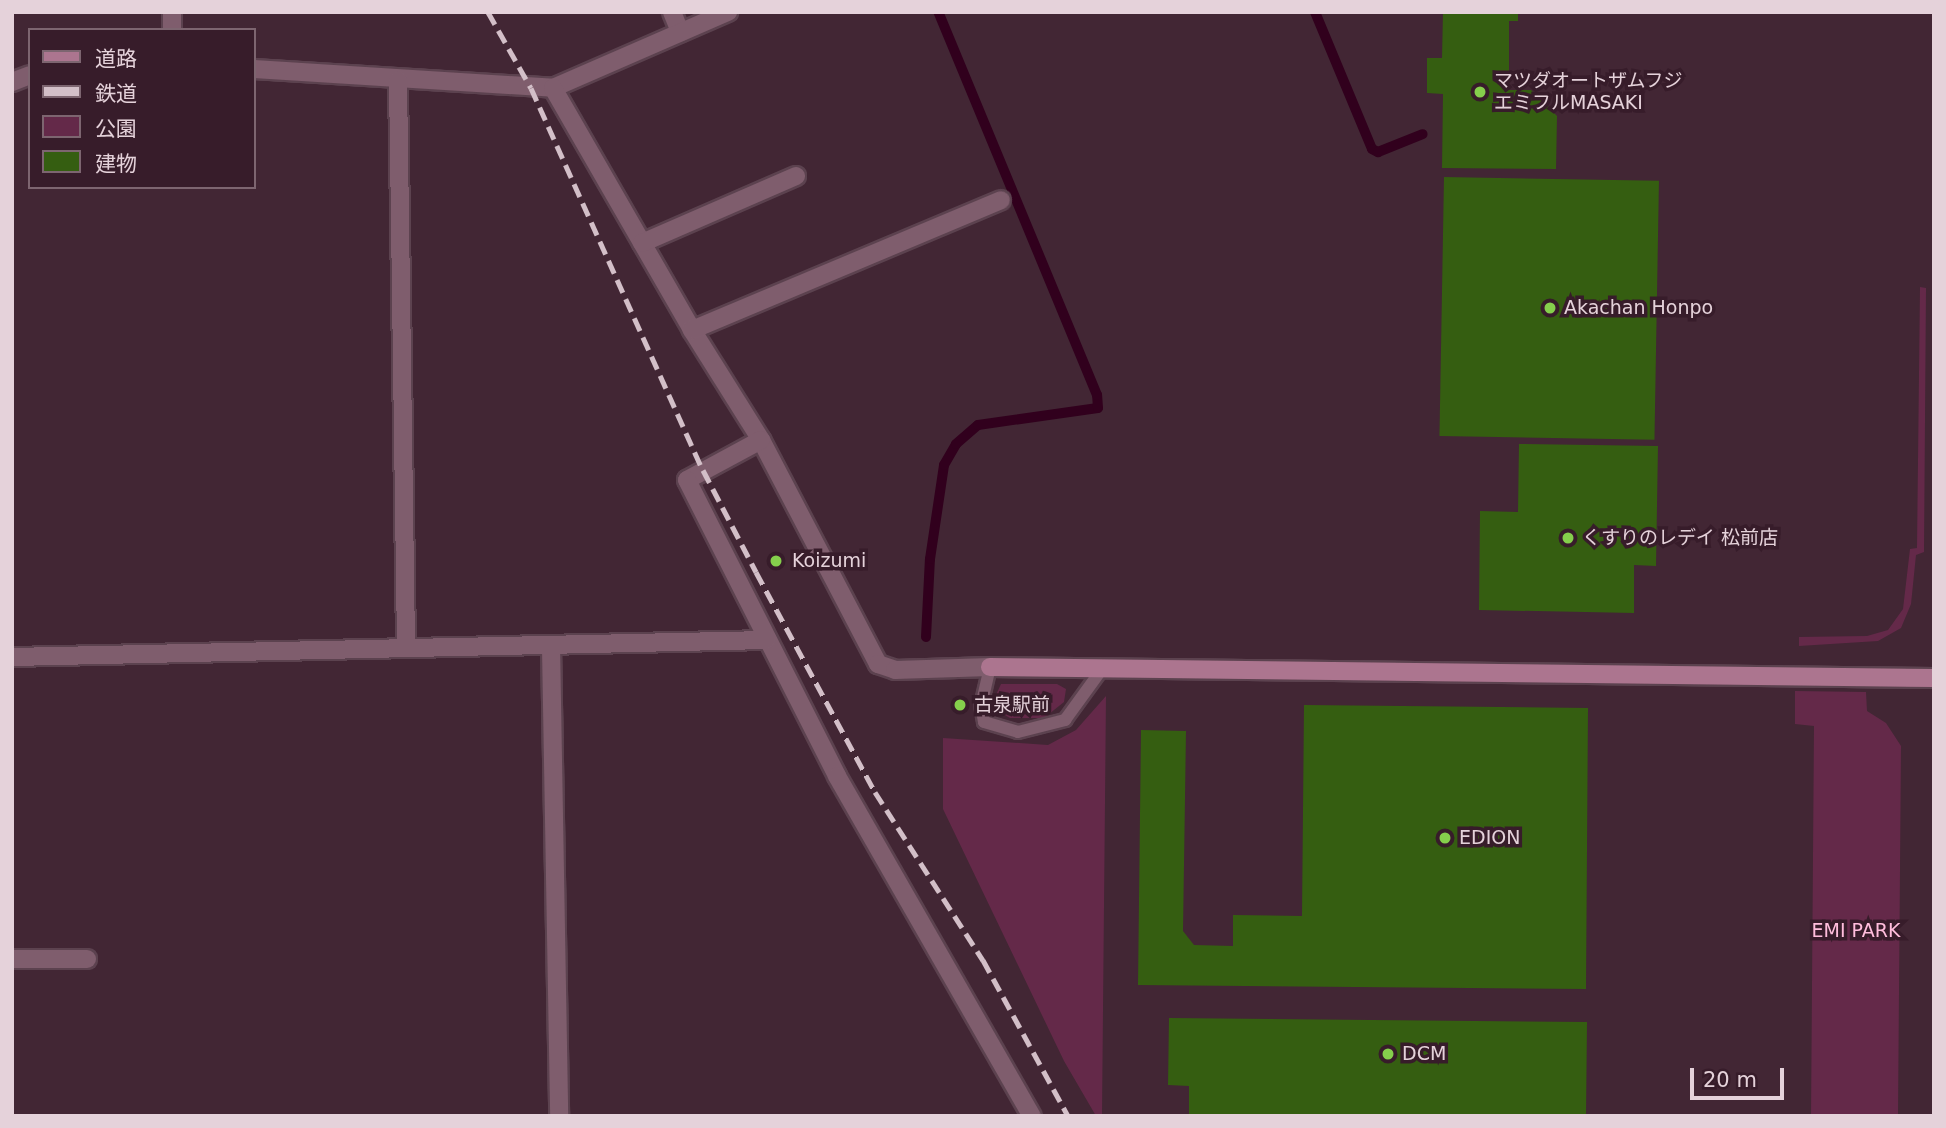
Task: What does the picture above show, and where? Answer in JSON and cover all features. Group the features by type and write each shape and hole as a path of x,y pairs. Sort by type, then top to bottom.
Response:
{"street":[{"path":"672,12 680,32"},
{"path":"256,69 553,88 728,12"},
{"path":"398,80 406,647"},
{"path":"553,88 692,330 761,440 878,664 895,670 990,667 1934,678"},
{"path":"642,243 796,176"},
{"path":"692,330 1002,200"},
{"path":"761,440 687,480 837,776 1031,1116"},
{"path":"12,657 766,640"},
{"path":"551,646 559,1116"},
{"path":"12,959 87,959"}],"lane":[{"path":"990,667 981,705 984,722 1018,732 1065,720 1102,669"}],"green space":[{"path":"1920,287 1926,288 1924,552 1916,555 1911,604 1901,628 1878,641 1799,646 1799,637 1867,636 1888,630 1903,609 1910,549 1917,548"},
{"path":"1001,684 1057,684 1066,689 1064,702 1044,718 1010,718 996,710 995,697"},
{"name":"EMI PARK","path":"1795,691 1866,692 1867,711 1886,723 1901,746 1898,1116 1811,1116 1814,726 1795,724"},
{"path":"1106,696 1102,1116 1096,1116 1064,1061 943,809 943,738 1048,745 1076,730"}],"building":[{"name":"マツダオートザムフジ エミフルMASAKI","path":"1443,12 1518,12 1518,21 1509,21 1509,90 1531,90 1557,116 1556,169 1442,168 1443,94 1427,93 1427,58 1442,58"},
{"name":"Akachan Honpo","path":"1444,177 1659,181 1654,440 1439,436"},
{"name":"くすりのレデイ 松前店","path":"1519,444 1658,446 1656,566 1634,565 1634,613 1479,610 1480,511 1518,512"},
{"name":"EDION","path":"1304,705 1588,708 1586,989 1138,985 1141,730 1186,731 1183,931 1194,945 1233,946 1233,915 1302,916"},
{"name":"DCM","path":"1169,1018 1587,1022 1586,1116 1189,1116 1189,1086 1168,1085"}],"waterway":[{"path":"926,637 930,559 944,465 956,444 978,425 1098,408 1097,395 938,12"},
{"path":"1315,12 1372,149 1378,152 1423,134"}],"railway":[{"path":"488,12 531,88 703,470 756,572 875,792 983,960 1068,1116"}],"place":[{"name":"マツダオートザムフジ エミフルMASAKI","path":"1480,92"},
{"name":"Akachan Honpo","path":"1550,308"},
{"name":"くすりのレデイ 松前店","path":"1568,538"},
{"name":"Koizumi","path":"776,561"},
{"name":"古泉駅前","path":"960,705"},
{"name":"EDION","path":"1445,838"},
{"name":"DCM","path":"1388,1054"}]}
